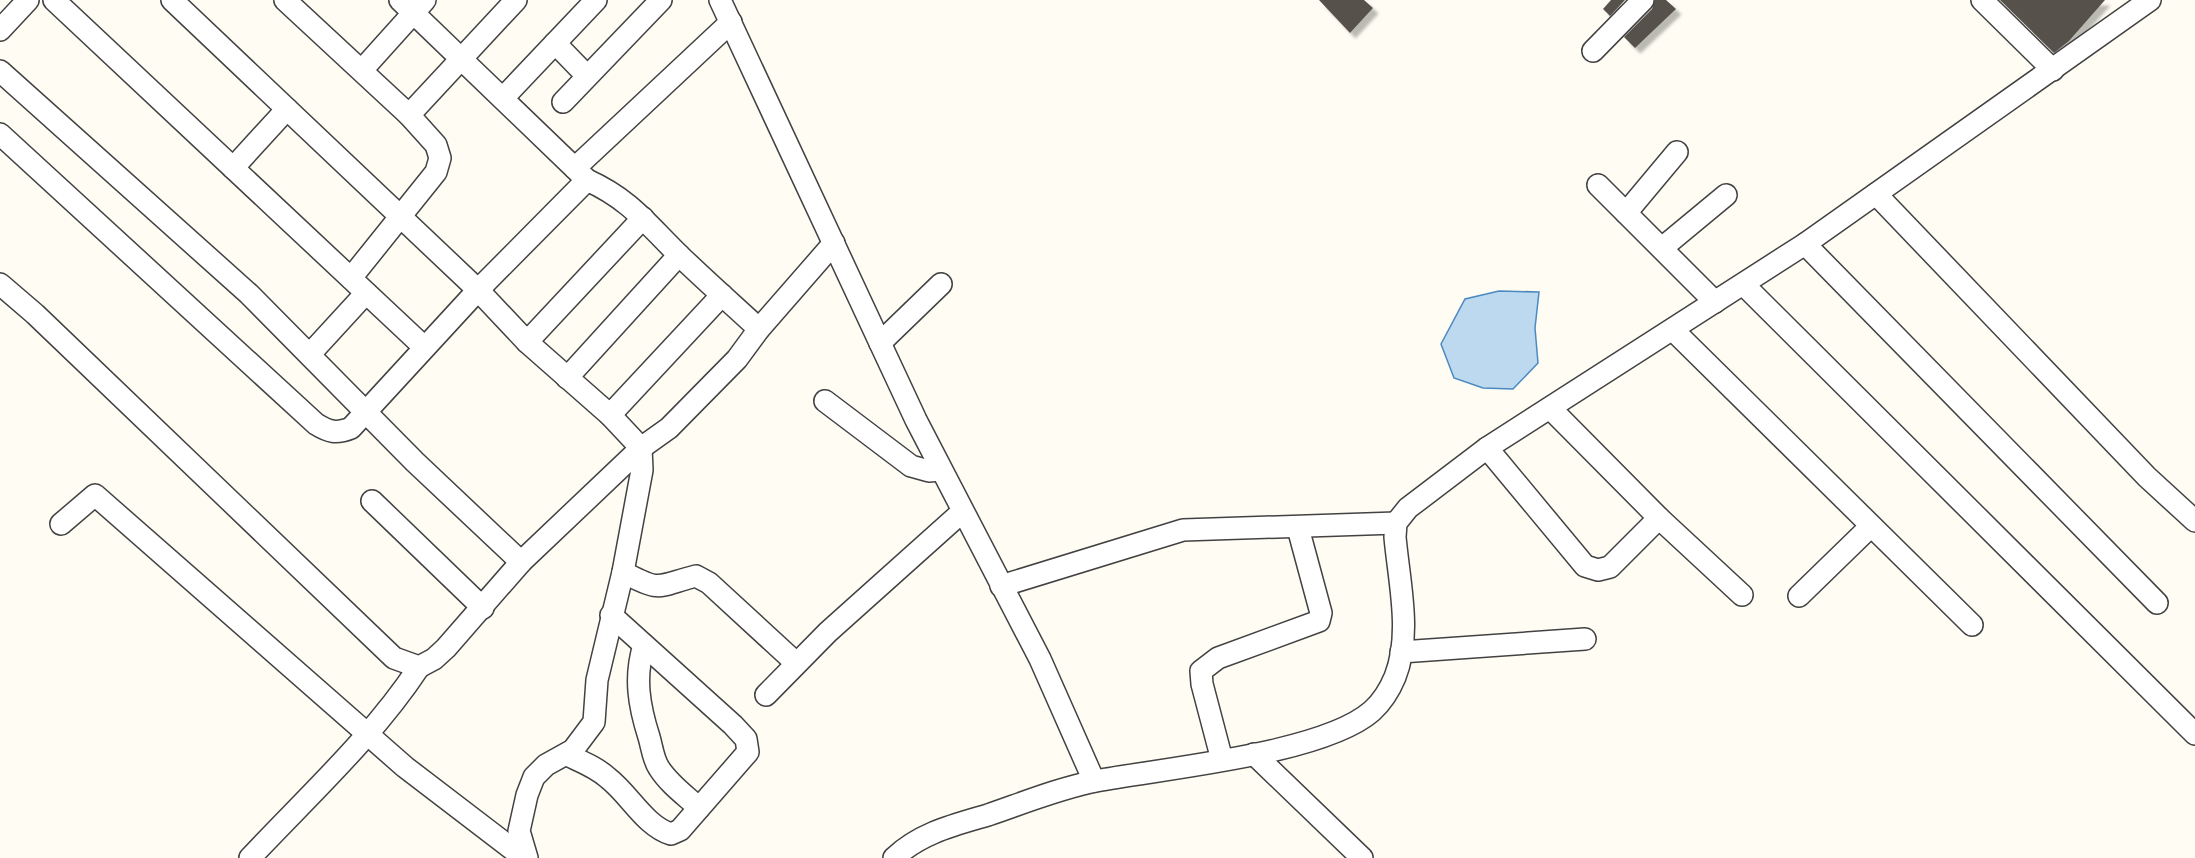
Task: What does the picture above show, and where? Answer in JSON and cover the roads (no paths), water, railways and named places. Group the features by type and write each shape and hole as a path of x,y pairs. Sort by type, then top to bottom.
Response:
{"street":[{"path":"0,30 28,0"},
{"path":"54,0 424,347"},
{"path":"172,0 478,290 527,342 610,415 641,448 642,471 623,572 597,680 594,722 583,739 567,755 546,765 534,777 527,795 519,831 525,858"},
{"path":"285,0 409,115 436,146 440,158 436,172 351,278"},
{"path":"409,115 516,0"},
{"path":"504,97 596,0"},
{"path":"563,102 661,0"},
{"path":"720,0 940,470 1040,659 1094,781"},
{"path":"1593,51 1643,0"},
{"path":"1982,0 2053,70"},
{"path":"894,858 906,846 932,832 1094,781 1254,754 1335,731 1372,712 1395,677 1401,652 1403,624 1395,537 1396,523 1408,508 1487,448 1805,244 2150,0"},
{"path":"362,70 413,4 462,57 581,174 615,192 759,329"},
{"path":"0,134 316,424 327,431 339,433 351,428 581,174 731,22"},
{"path":"555,43 587,76"},
{"path":"0,72 249,294 415,462 521,562"},
{"path":"233,168 287,109"},
{"path":"1626,213 1677,152"},
{"path":"1598,185 1715,302"},
{"path":"1876,194 2147,477 2195,521"},
{"path":"1662,248 1726,195"},
{"path":"527,342 643,218"},
{"path":"250,858 365,734 403,691 419,667 434,659 483,608 521,562 641,448 669,428 737,358 759,329 834,243"},
{"path":"1805,244 2157,603"},
{"path":"567,378 679,255"},
{"path":"0,284 35,314 394,658 419,667"},
{"path":"880,343 941,284"},
{"path":"1744,285 2195,734"},
{"path":"310,354 366,293"},
{"path":"610,415 722,295"},
{"path":"1673,330 1972,625"},
{"path":"825,401 911,466 929,471 940,470"},
{"path":"1550,408 1659,518 1742,595"},
{"path":"1487,448 1585,566 1598,570 1610,567 1659,518"},
{"path":"61,524 95,495 365,734 477,825 525,858"},
{"path":"372,501 483,608"},
{"path":"766,696 796,663 962,512"},
{"path":"1001,586 1183,530 1396,523"},
{"path":"1799,596 1871,525"},
{"path":"1222,760 1202,684 1201,671 1218,658 1319,621 1321,613 1298,528"},
{"path":"623,572 648,585 664,587 696,576 709,583 796,663"},
{"path":"567,755 592,766 610,779 662,831 672,834 680,830 748,752 749,745 734,725 611,615"},
{"path":"1401,652 1585,639"},
{"path":"644,645 640,659 638,694 654,758 667,778 699,808"},
{"path":"1254,754 1362,858"}],"water":[{"path":"1499,291 1539,292 1535,328 1538,363 1513,389 1483,388 1454,378 1441,344 1465,299"}]}
